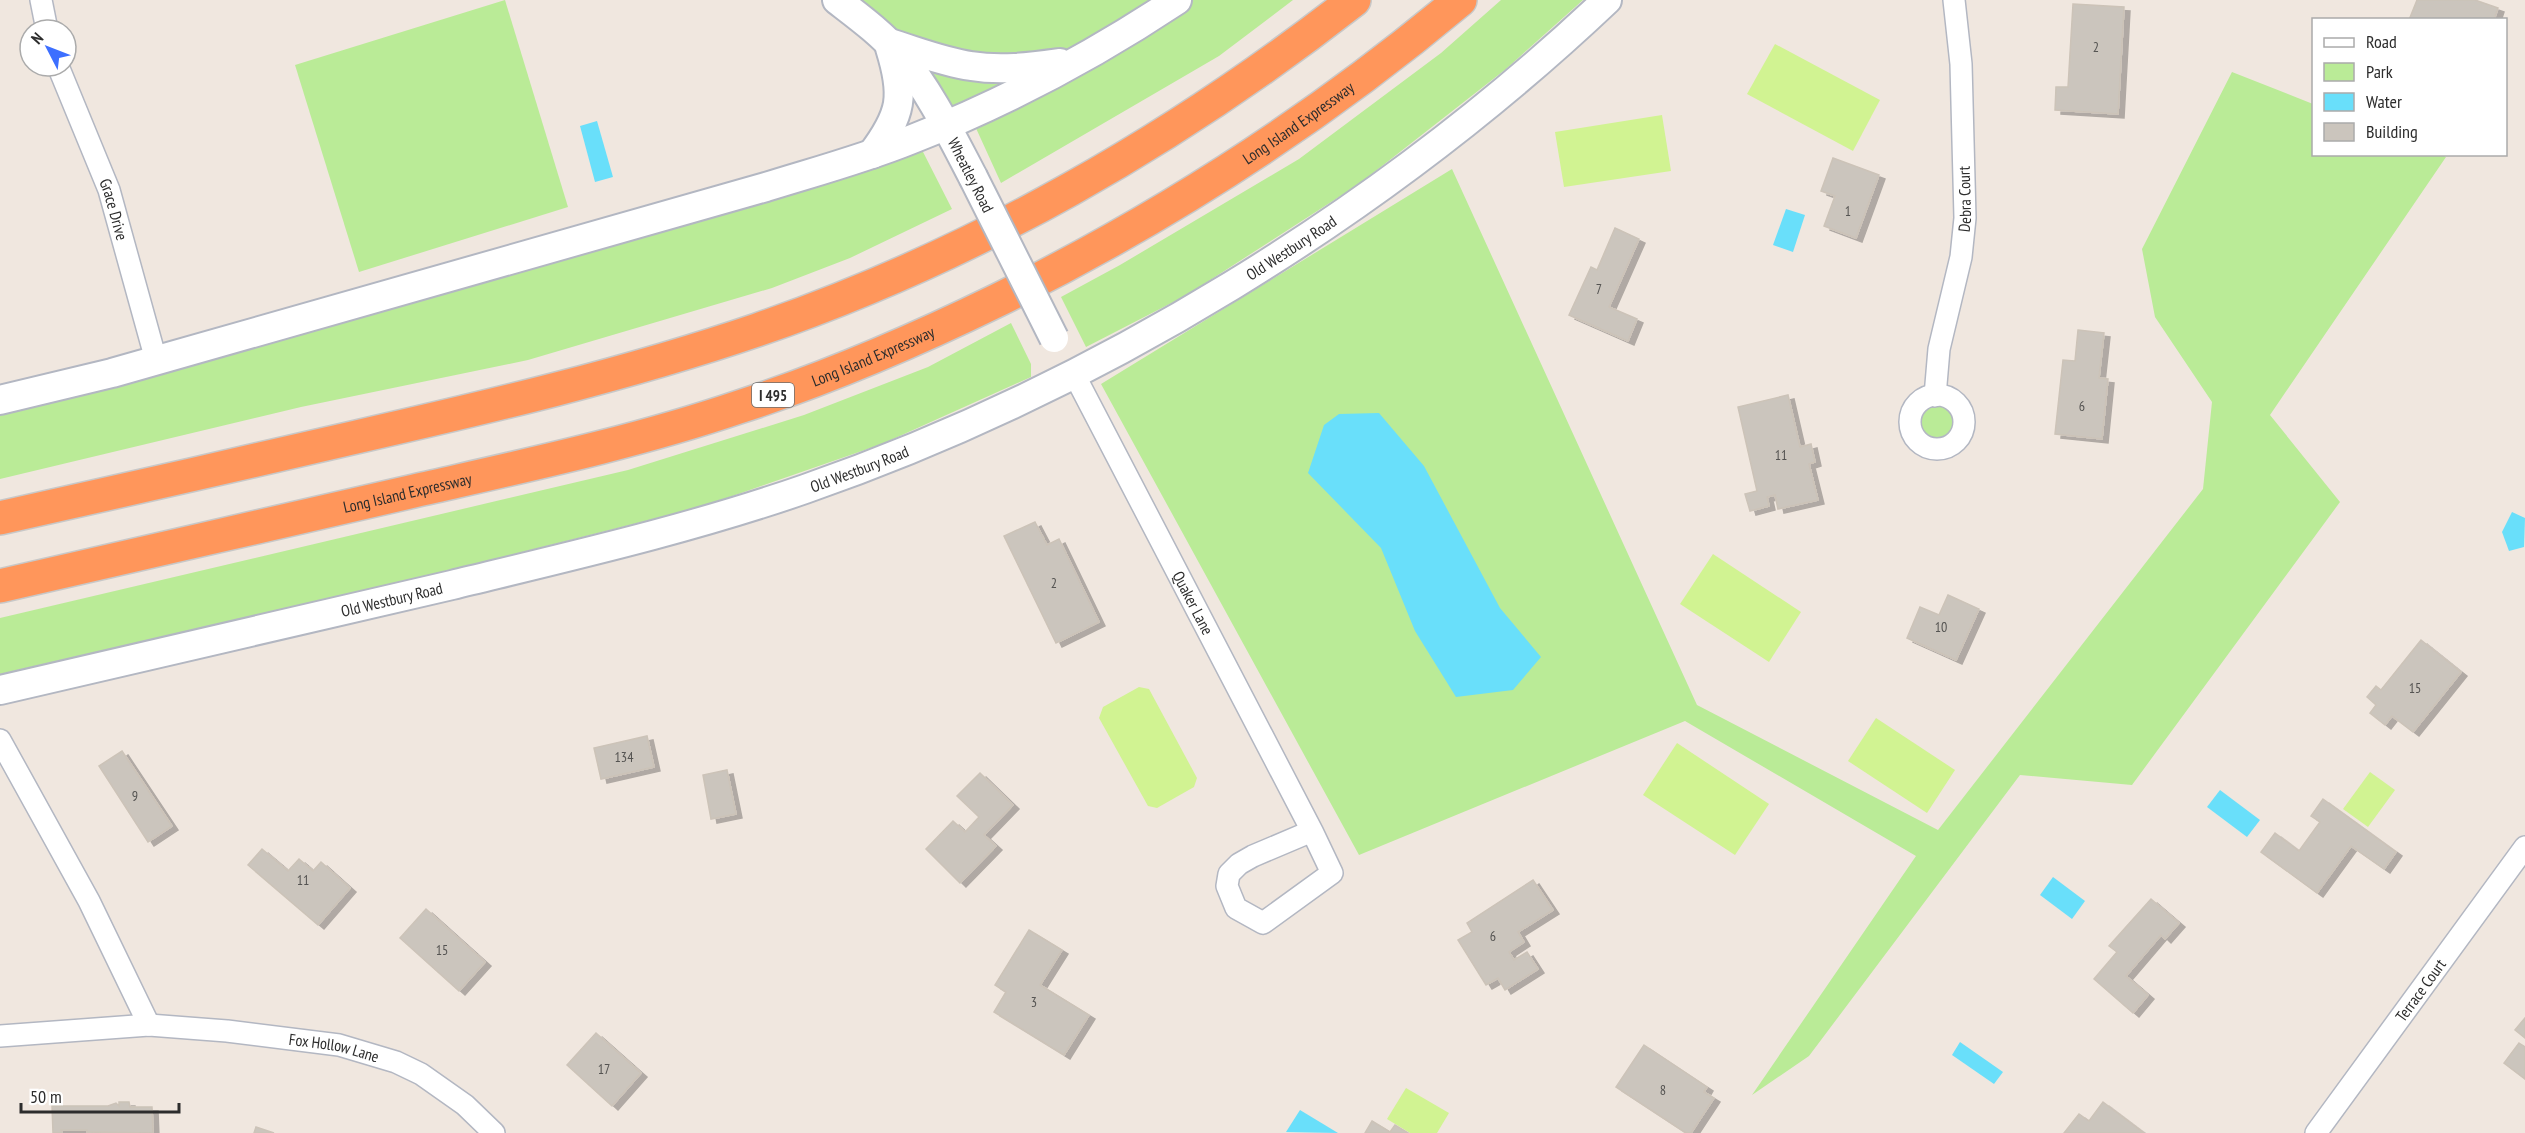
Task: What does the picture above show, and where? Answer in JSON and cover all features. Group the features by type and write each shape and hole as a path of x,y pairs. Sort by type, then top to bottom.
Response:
{"highway":[{"path":"0,518 471,411 688,352 809,310 973,240 1101,171 1230,91 1354,0"},
{"name":"Long Island Expressway","path":"0,586 612,445 732,410 883,353 982,307 1091,252 1170,207 1233,168 1352,88 1460,0"}],"main road":[{"name":"Wheatley Road","path":"837,0 889,43 919,81 946,125 1074,374"},
{"path":"0,400 48,390 156,360 766,187 872,154 946,125 1077,61 1177,0"},
{"name":"Old Westbury Road","path":"0,690 579,555 697,524 780,498 857,470 994,412 1074,374 1221,292 1350,208 1461,126 1607,0"},
{"path":"872,154 890,128 897,112 898,83 889,43 953,62 987,68 1019,69 1077,61"}],"street":[{"path":"41,0 45,18"},
{"name":"Debra Court","path":"1935,396 1939,349 1961,257 1965,218 1961,64 1954,0"},
{"name":"Grace Drive","path":"63,78 109,190 156,360"},
{"name":"Quaker Lane","path":"1074,374 1312,831 1332,873 1263,923 1236,908 1227,886 1230,874 1239,864 1312,831"},
{"path":"0,740 89,901 149,1025"},
{"name":"Terrace Court","path":"2316,1133 2525,847"},
{"name":"Fox Hollow Lane","path":"0,1036 149,1025 227,1031 339,1045 396,1062 422,1074 465,1105 494,1133"}],"green space":[{"path":"505,0 568,207 359,272 295,65"},
{"path":"862,0 1177,0 946,125 853,13"},
{"path":"1193,0 1293,0 1219,56 1001,183 975,126 1101,62"},
{"path":"1501,0 1583,0 1506,69 1359,184 1187,295 1086,347 1061,297 1120,265 1299,159 1441,53"},
{"path":"1775,44 1880,100 1853,151 1747,94"},
{"path":"2232,72 2312,104 2312,156 2446,157 2270,415 2340,502 2132,785 2020,775 1809,1056 1752,1095 1916,856 1685,721 1359,855 1101,384 1452,169 1697,705 1938,830 2203,489 2212,402 2155,317 2142,249"},
{"path":"1662,115 1671,171 1564,187 1555,132"},
{"path":"920,146 952,209 850,258 772,288 528,360 301,407 0,479 0,410"},
{"path":"1011,323 1031,364 1031,377 882,444 701,507 448,571 0,674 0,618 628,470 804,415 928,367"},
{"path":"1937,405 1950,410 1955,423 1950,436 1937,441 1924,436 1919,423 1924,410"},
{"path":"1713,554 1801,612 1769,662 1680,604"},
{"path":"1139,687 1149,689 1197,778 1194,787 1157,808 1148,806 1099,718 1103,707"},
{"path":"1876,718 1955,770 1927,813 1848,761"},
{"path":"1677,743 1769,804 1735,855 1643,795"},
{"path":"2370,772 2395,790 2368,827 2343,809"},
{"path":"1406,1088 1449,1113 1437,1133 1410,1133 1387,1119"}],"water":[{"path":"597,121 613,177 595,182 580,126"},
{"path":"1786,209 1805,215 1793,252 1773,245"},
{"path":"1379,413 1424,466 1500,608 1541,657 1513,690 1456,697 1415,631 1381,548 1308,473 1324,425 1339,414"},
{"path":"2512,512 2525,518 2524,547 2509,551 2502,532"},
{"path":"2220,790 2260,820 2247,837 2207,807"},
{"path":"2053,877 2085,901 2072,919 2040,895"},
{"path":"1960,1042 2003,1072 1994,1084 1952,1055"},
{"path":"1300,1110 1338,1133 1286,1132"}],"building":[{"path":"2417,0 2475,0 2498,8 2495,18 2410,18"},
{"path":"2073,4 2124,7 2118,114 2055,110 2056,87 2068,87"},
{"path":"1833,158 1879,175 1856,238 1824,226 1835,196 1821,191"},
{"path":"1615,228 1639,239 1609,307 1637,319 1628,341 1569,315 1591,267 1597,270"},
{"path":"2078,330 2104,333 2099,378 2108,379 2102,439 2055,434 2063,360 2075,361"},
{"path":"1788,395 1800,447 1811,444 1815,462 1809,464 1818,500 1778,509 1775,495 1767,497 1769,506 1750,511 1745,494 1757,491 1738,407"},
{"path":"1035,522 1047,545 1059,539 1099,622 1056,643 1004,536"},
{"path":"1948,595 1979,609 1956,660 1907,638 1920,607 1939,615"},
{"path":"2421,640 2461,672 2413,732 2392,716 2385,725 2370,713 2376,705 2367,697 2376,686 2381,690"},
{"path":"647,736 654,767 601,779 594,748"},
{"path":"122,751 172,826 148,842 99,766"},
{"path":"727,770 736,814 711,819 703,775"},
{"path":"980,773 1013,805 984,835 996,846 960,883 926,849 953,821 965,832 979,817 957,796"},
{"path":"2323,799 2396,852 2384,869 2351,846 2317,893 2261,852 2275,833 2299,851 2320,822 2311,816"},
{"path":"262,849 288,871 299,859 313,871 321,862 350,888 318,925 248,865"},
{"path":"1533,880 1553,910 1518,932 1524,942 1509,952 1514,960 1527,952 1538,969 1505,990 1498,978 1486,985 1458,940 1472,932 1467,923"},
{"path":"2151,899 2179,923 2165,939 2161,935 2126,976 2148,995 2133,1013 2094,979 2117,952 2109,946"},
{"path":"426,909 485,962 459,991 400,938"},
{"path":"1029,930 1062,950 1040,985 1089,1015 1064,1055 994,1012 1006,992 995,985"},
{"path":"2525,1018 2525,1038 2515,1030"},
{"path":"596,1033 641,1073 612,1106 567,1065"},
{"path":"2519,1043 2525,1047 2525,1079 2504,1063"},
{"path":"1644,1045 1707,1087 1704,1092 1714,1098 1691,1133 1686,1133 1616,1087"},
{"path":"119,1102 129,1102 130,1107 152,1107 153,1133 61,1130 62,1133 53,1133 52,1106 108,1106 116,1103 119,1106"},
{"path":"2103,1102 2144,1133 2064,1133 2079,1114 2089,1121"},
{"path":"1372,1121 1390,1132 1395,1125 1408,1133 1365,1133"},
{"path":"256,1127 274,1133 254,1133"}]}
